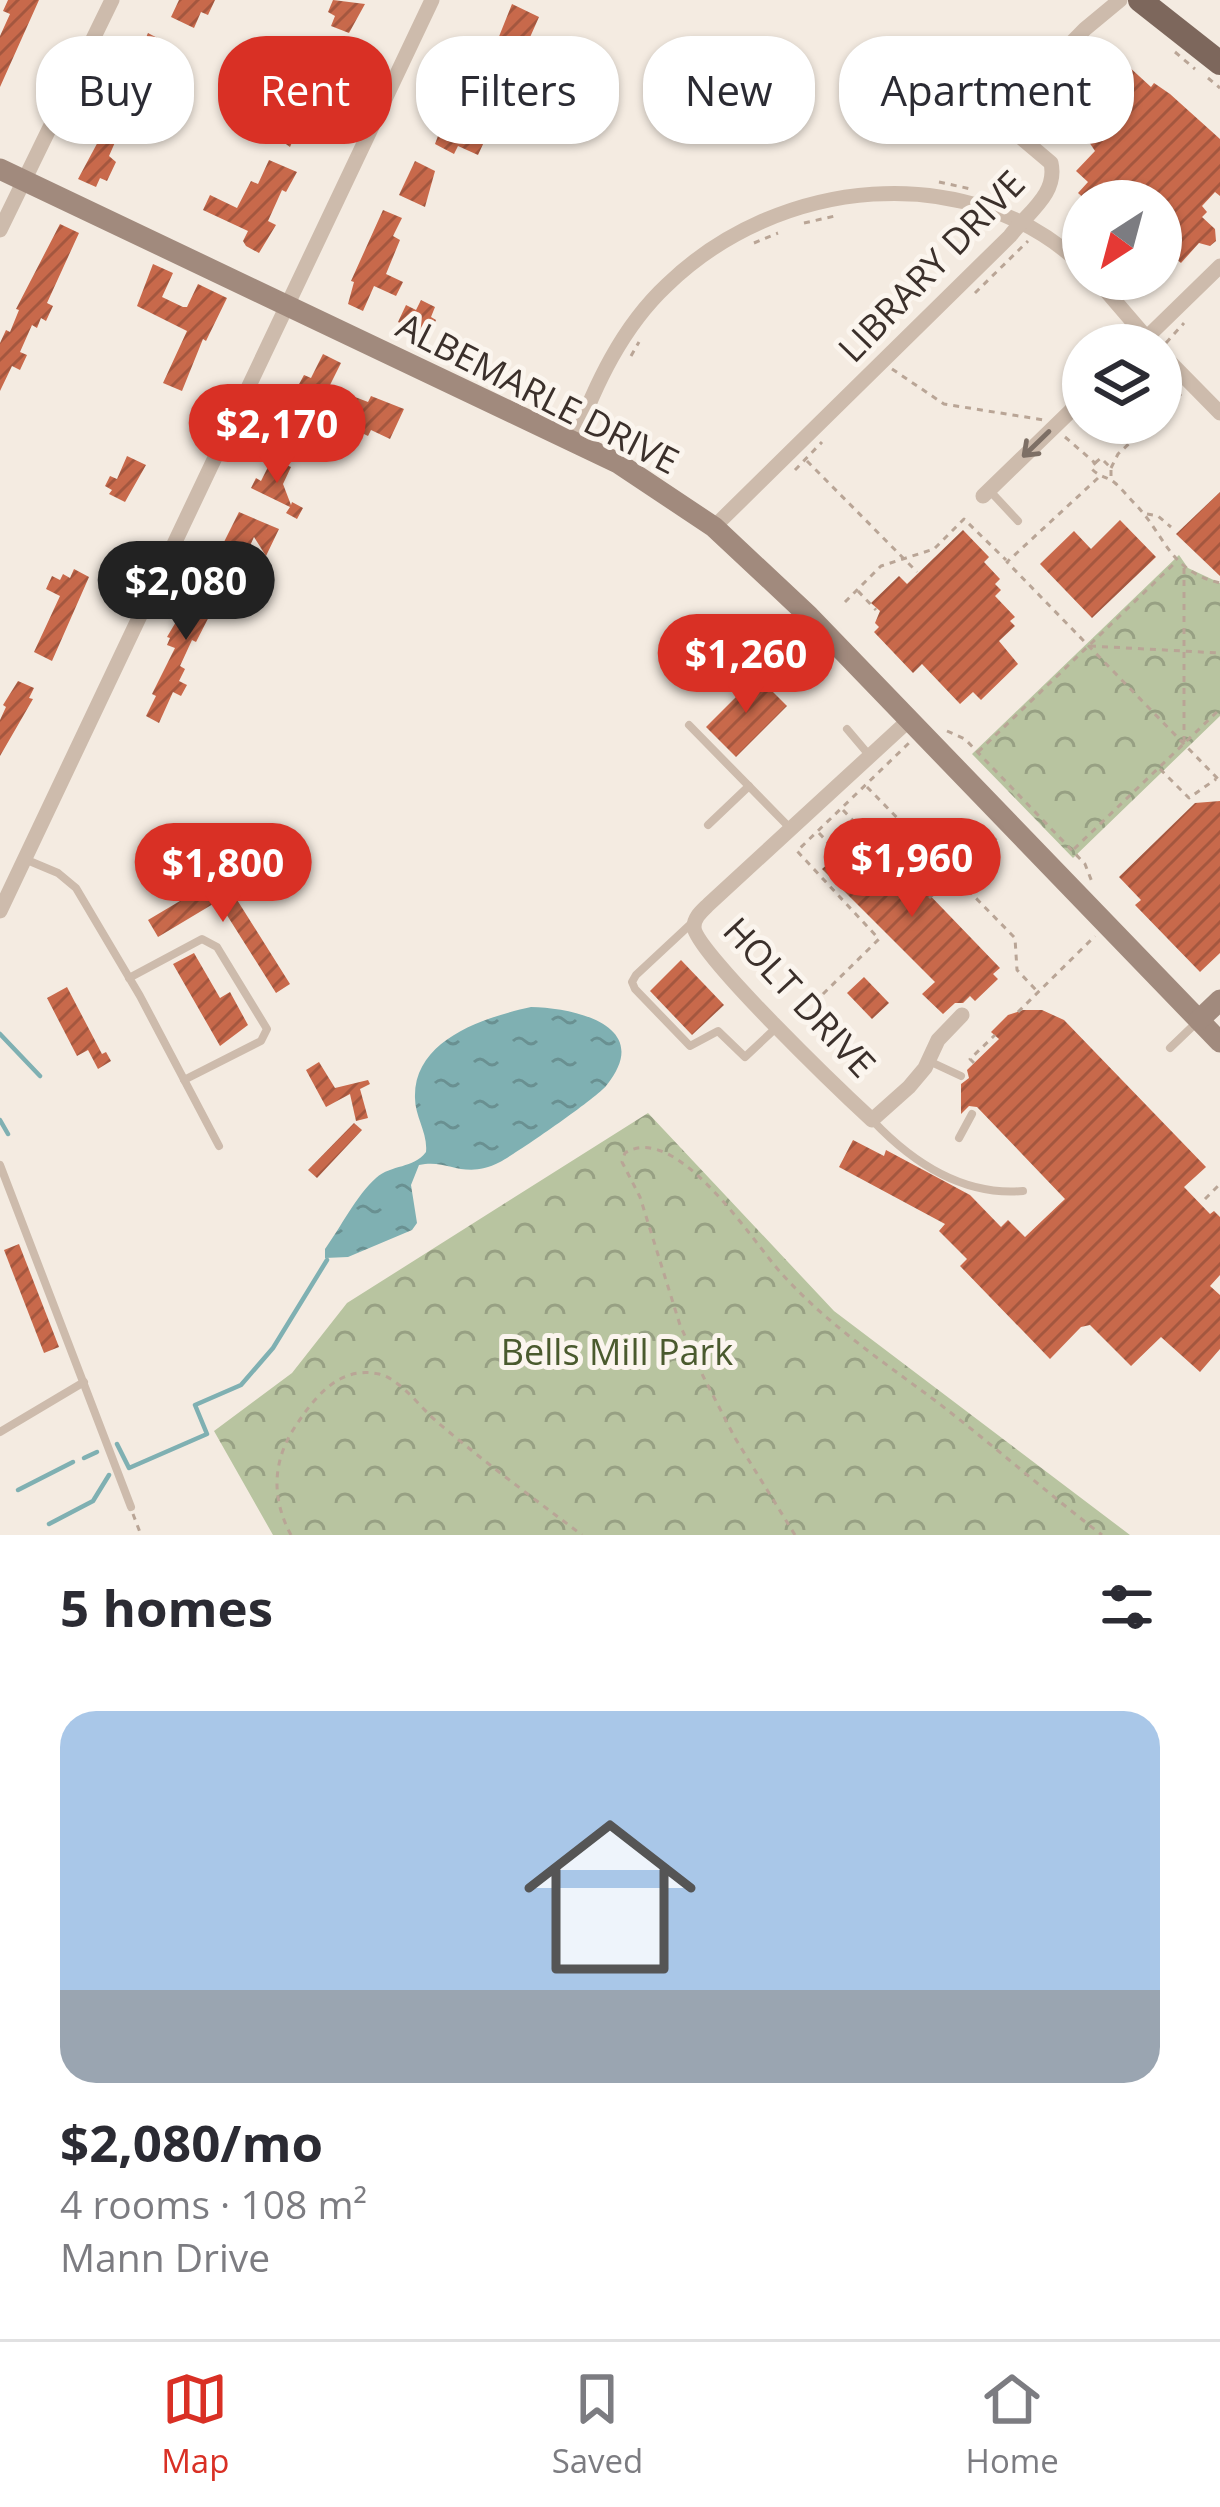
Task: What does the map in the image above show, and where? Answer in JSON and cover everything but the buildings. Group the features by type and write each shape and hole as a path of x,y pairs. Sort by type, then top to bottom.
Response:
{"main road":[{"path":"1140,0 1220,63"}],"street":[{"path":"0,230 112,0"},
{"path":"0,911 432,0"},
{"name":"LIBRARY DRIVE","path":"714,527 1016,228 1048,190 1053,166 1018,135 995,128 1085,29 1120,0"},
{"name":"ALBEMARLE DRIVE","path":"0,169 574,442 647,480 714,527 809,616 1220,1042"},
{"path":"574,442 602,376 646,307 696,260 750,226 823,202 906,192 965,200 1062,254"},
{"path":"1169,324 1220,266"},
{"path":"1113,300 1132,324"},
{"path":"1182,377 1220,413"},
{"path":"986,493 1062,419"},
{"name":"HOLT DRIVE","path":"914,727 851,769 695,920 700,942 872,1120 909,1087 938,1040 962,1015"},
{"path":"1199,1020 1220,1000"}],"lane":[{"path":"986,493 1018,521"},
{"path":"688,725 789,827"},
{"path":"847,729 870,756"},
{"path":"708,825 749,786"},
{"path":"24,859 58,873 76,888 219,1146"},
{"path":"695,920 636,975 634,989 690,1046 718,1031 745,1057 778,1026"},
{"path":"129,978 202,939 208,941 217,947 267,1029 261,1041 184,1080"},
{"path":"1170,1048 1199,1020"},
{"path":"929,1061 962,1076"},
{"path":"959,1138 972,1114"},
{"path":"872,1120 909,1152 964,1186 983,1192 1023,1191"},
{"path":"0,1166 131,1507"},
{"path":"0,1432 84,1382"}],"path":[{"path":"932,181 983,192"},
{"path":"806,223 846,214"},
{"path":"1016,228 1032,246"},
{"path":"743,248 786,229"},
{"path":"1180,324 1189,318"},
{"path":"631,356 642,338"},
{"path":"883,362 944,404 1041,418 1095,463"},
{"path":"1111,479 1118,454 1129,444"},
{"path":"1100,478 1091,468 1095,463 1101,458 1111,468"},
{"path":"806,459 917,572"},
{"path":"1007,562 1094,478 1111,479 1146,515 1154,533 1184,566 1220,584"},
{"path":"1146,515 1158,516 1171,527"},
{"path":"844,602 881,566 934,549 964,519 1219,779 1189,798 1159,768"},
{"path":"978,752 1179,560"},
{"path":"1184,566 1184,744"},
{"path":"857,590 876,610"},
{"path":"1089,646 1220,653"},
{"path":"1072,851 1220,710"},
{"path":"823,994 879,939 797,851 914,727"},
{"path":"947,731 978,752 1085,864 1096,894"},
{"path":"864,784 1015,938 1017,970 1037,992"},
{"path":"842,808 862,830"},
{"path":"929,898 1010,825"},
{"path":"818,832 833,848"},
{"path":"1018,1012 1107,925"},
{"path":"974,1063 970,1059 995,1035"},
{"path":"794,1535 735,1438 685,1335 640,1197 622,1162 629,1150 652,1146 680,1159 826,1319 1102,1535"},
{"path":"1205,1199 1220,1184"},
{"path":"291,1535 276,1488 280,1456 292,1432 333,1382 348,1375 376,1374 392,1380 582,1535"},
{"path":"131,1507 141,1535"}],"green space":[{"path":"1179,555 1188,568 1220,583 1220,716 1073,858 972,754"},
{"name":"Bells Mill Park","path":"648,1113 834,1311 1130,1535 273,1535 214,1431 292,1373 347,1303"}],"water":[{"path":"531,1007 569,1011 604,1024 616,1035 621,1048 619,1065 606,1086 500,1162 476,1170 419,1165 411,1185 417,1223 412,1230 348,1257 325,1258 325,1249 369,1185 426,1152 415,1098 426,1060 455,1034"}],"waterway":[{"path":"0,1034 40,1076"},
{"path":"0,1120 8,1134"},
{"path":"117,1444 129,1468 207,1434 195,1405 241,1385 273,1348 327,1260"},
{"path":"84,1458 97,1452"},
{"path":"18,1490 73,1462"},
{"path":"49,1524 93,1501 109,1475"}]}
